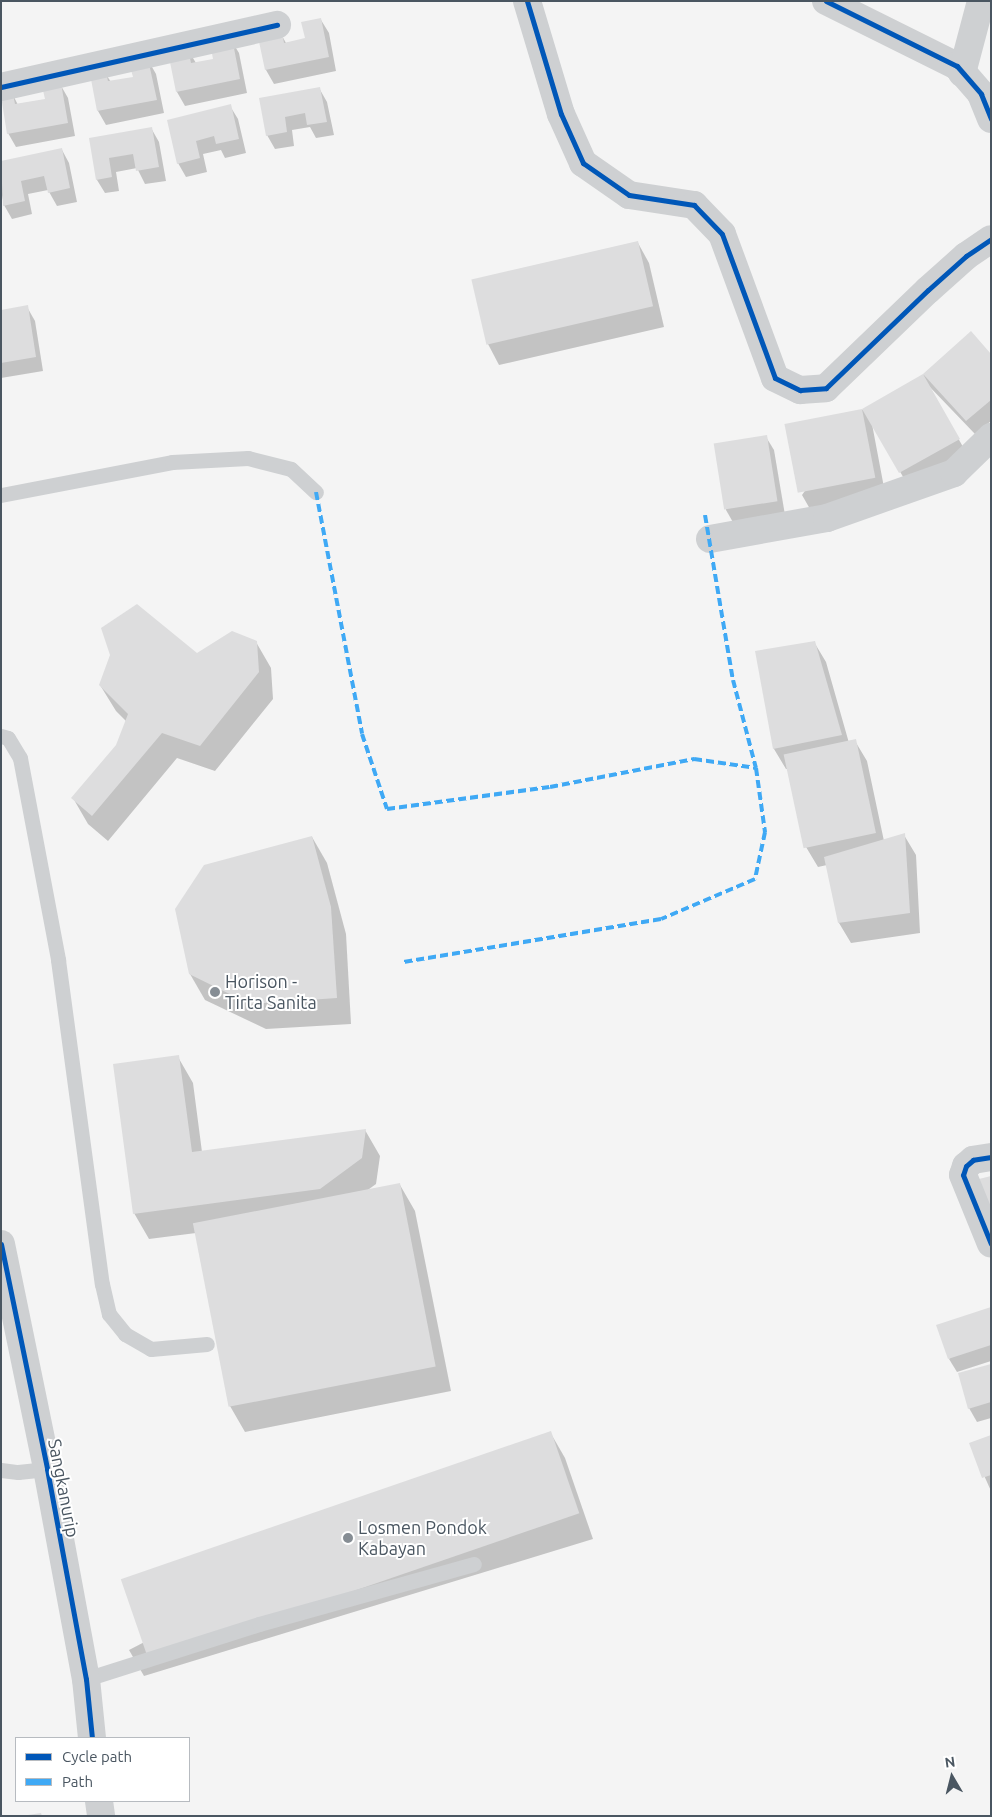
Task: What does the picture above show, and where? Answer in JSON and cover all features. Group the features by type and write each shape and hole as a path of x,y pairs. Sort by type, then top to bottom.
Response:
{"street":[{"path":"527,1 561,114 583,163 629,195 694,204 722,234 775,378 800,390 826,388 928,290 966,256 991,239"},
{"path":"826,1 957,66 962,73 986,93 991,120"},
{"path":"962,73 981,1"},
{"path":"1,87 277,25"},
{"path":"710,539 827,518 954,473 991,437"},
{"path":"991,1157 973,1160 966,1166 963,1175 991,1244"},
{"name":"Sangkanurip","path":"1,1244 47,1469 86,1679 92,1737"},
{"path":"99,1802 101,1816"}],"lane":[{"path":"1,494 172,462 248,458 291,469 316,492"},
{"path":"1,736 8,738 20,758 58,960 100,1274 109,1314 125,1334 151,1349 207,1344"},
{"path":"1,1470 18,1472 47,1469"},
{"path":"86,1679 259,1624 474,1564"}],"building":[{"path":"321,18 329,57 265,70 258,37 282,32 284,43 305,38 301,22"},
{"path":"232,38 240,79 176,92 168,52 188,48 191,63 213,59 210,43"},
{"path":"148,59 157,100 97,111 90,74 106,72 108,81 133,77 129,63"},
{"path":"61,83 68,123 7,134 1,96 13,94 15,104 45,99 42,86"},
{"path":"320,87 327,122 307,125 305,113 285,117 287,132 266,136 259,98"},
{"path":"231,104 239,139 216,144 214,136 196,141 200,158 177,164 167,120"},
{"path":"152,127 159,167 136,171 133,154 109,158 112,177 96,180 89,138"},
{"path":"62,148 70,188 48,193 44,176 21,181 25,201 3,206 1,161"},
{"path":"638,241 653,306 486,345 471,279"},
{"path":"28,305 36,357 1,363 1,310"},
{"path":"971,331 991,354 991,400 966,421 923,374"},
{"path":"923,374 960,439 899,473 862,409"},
{"path":"862,409 875,478 798,493 784,424"},
{"path":"767,435 777,501 724,510 714,443"},
{"path":"137,604 197,653 232,631 257,641 259,672 200,746 162,733 92,816 71,798 116,745 128,714 99,685 110,655 101,628"},
{"path":"815,641 842,735 773,749 755,651"},
{"path":"856,739 876,833 804,848 784,754"},
{"path":"905,833 910,913 838,923 824,857"},
{"path":"312,836 331,907 337,998 250,1004 189,974 175,909 204,865"},
{"path":"179,1055 192,1152 366,1129 362,1158 320,1189 133,1214 113,1064"},
{"path":"991,1176 991,1220 979,1179"},
{"path":"400,1183 436,1367 229,1407 193,1223"},
{"path":"991,1307 991,1345 948,1359 936,1325"},
{"path":"991,1364 991,1402 968,1409 958,1373"},
{"name":"Losmen Pondok Kabayan","path":"551,1431 579,1513 149,1661 121,1579"},
{"path":"991,1435 991,1475 982,1478 969,1443"},
{"path":"41,1813 42,1816 28,1816 28,1815"}],"marked path":[{"path":"316,492 362,734 387,809 550,787 694,759 756,768 765,832 755,879 661,919 404,962"},
{"path":"705,515 733,680 756,768"}],"cycle path":[{"path":"527,1 561,114 583,163 629,195 694,205 722,234 775,378 800,390 826,388 928,290 966,256 991,239"},
{"path":"826,1 957,66 981,94 991,119"},
{"path":"1,87 277,25"},
{"path":"991,1157 973,1160 966,1166 963,1175 991,1244"},
{"path":"1,1244 47,1469 86,1679 92,1737"}],"place":[{"name":"Horison - Tirta Sanita","path":"215,992"},
{"name":"Losmen Pondok Kabayan","path":"348,1538"}]}
